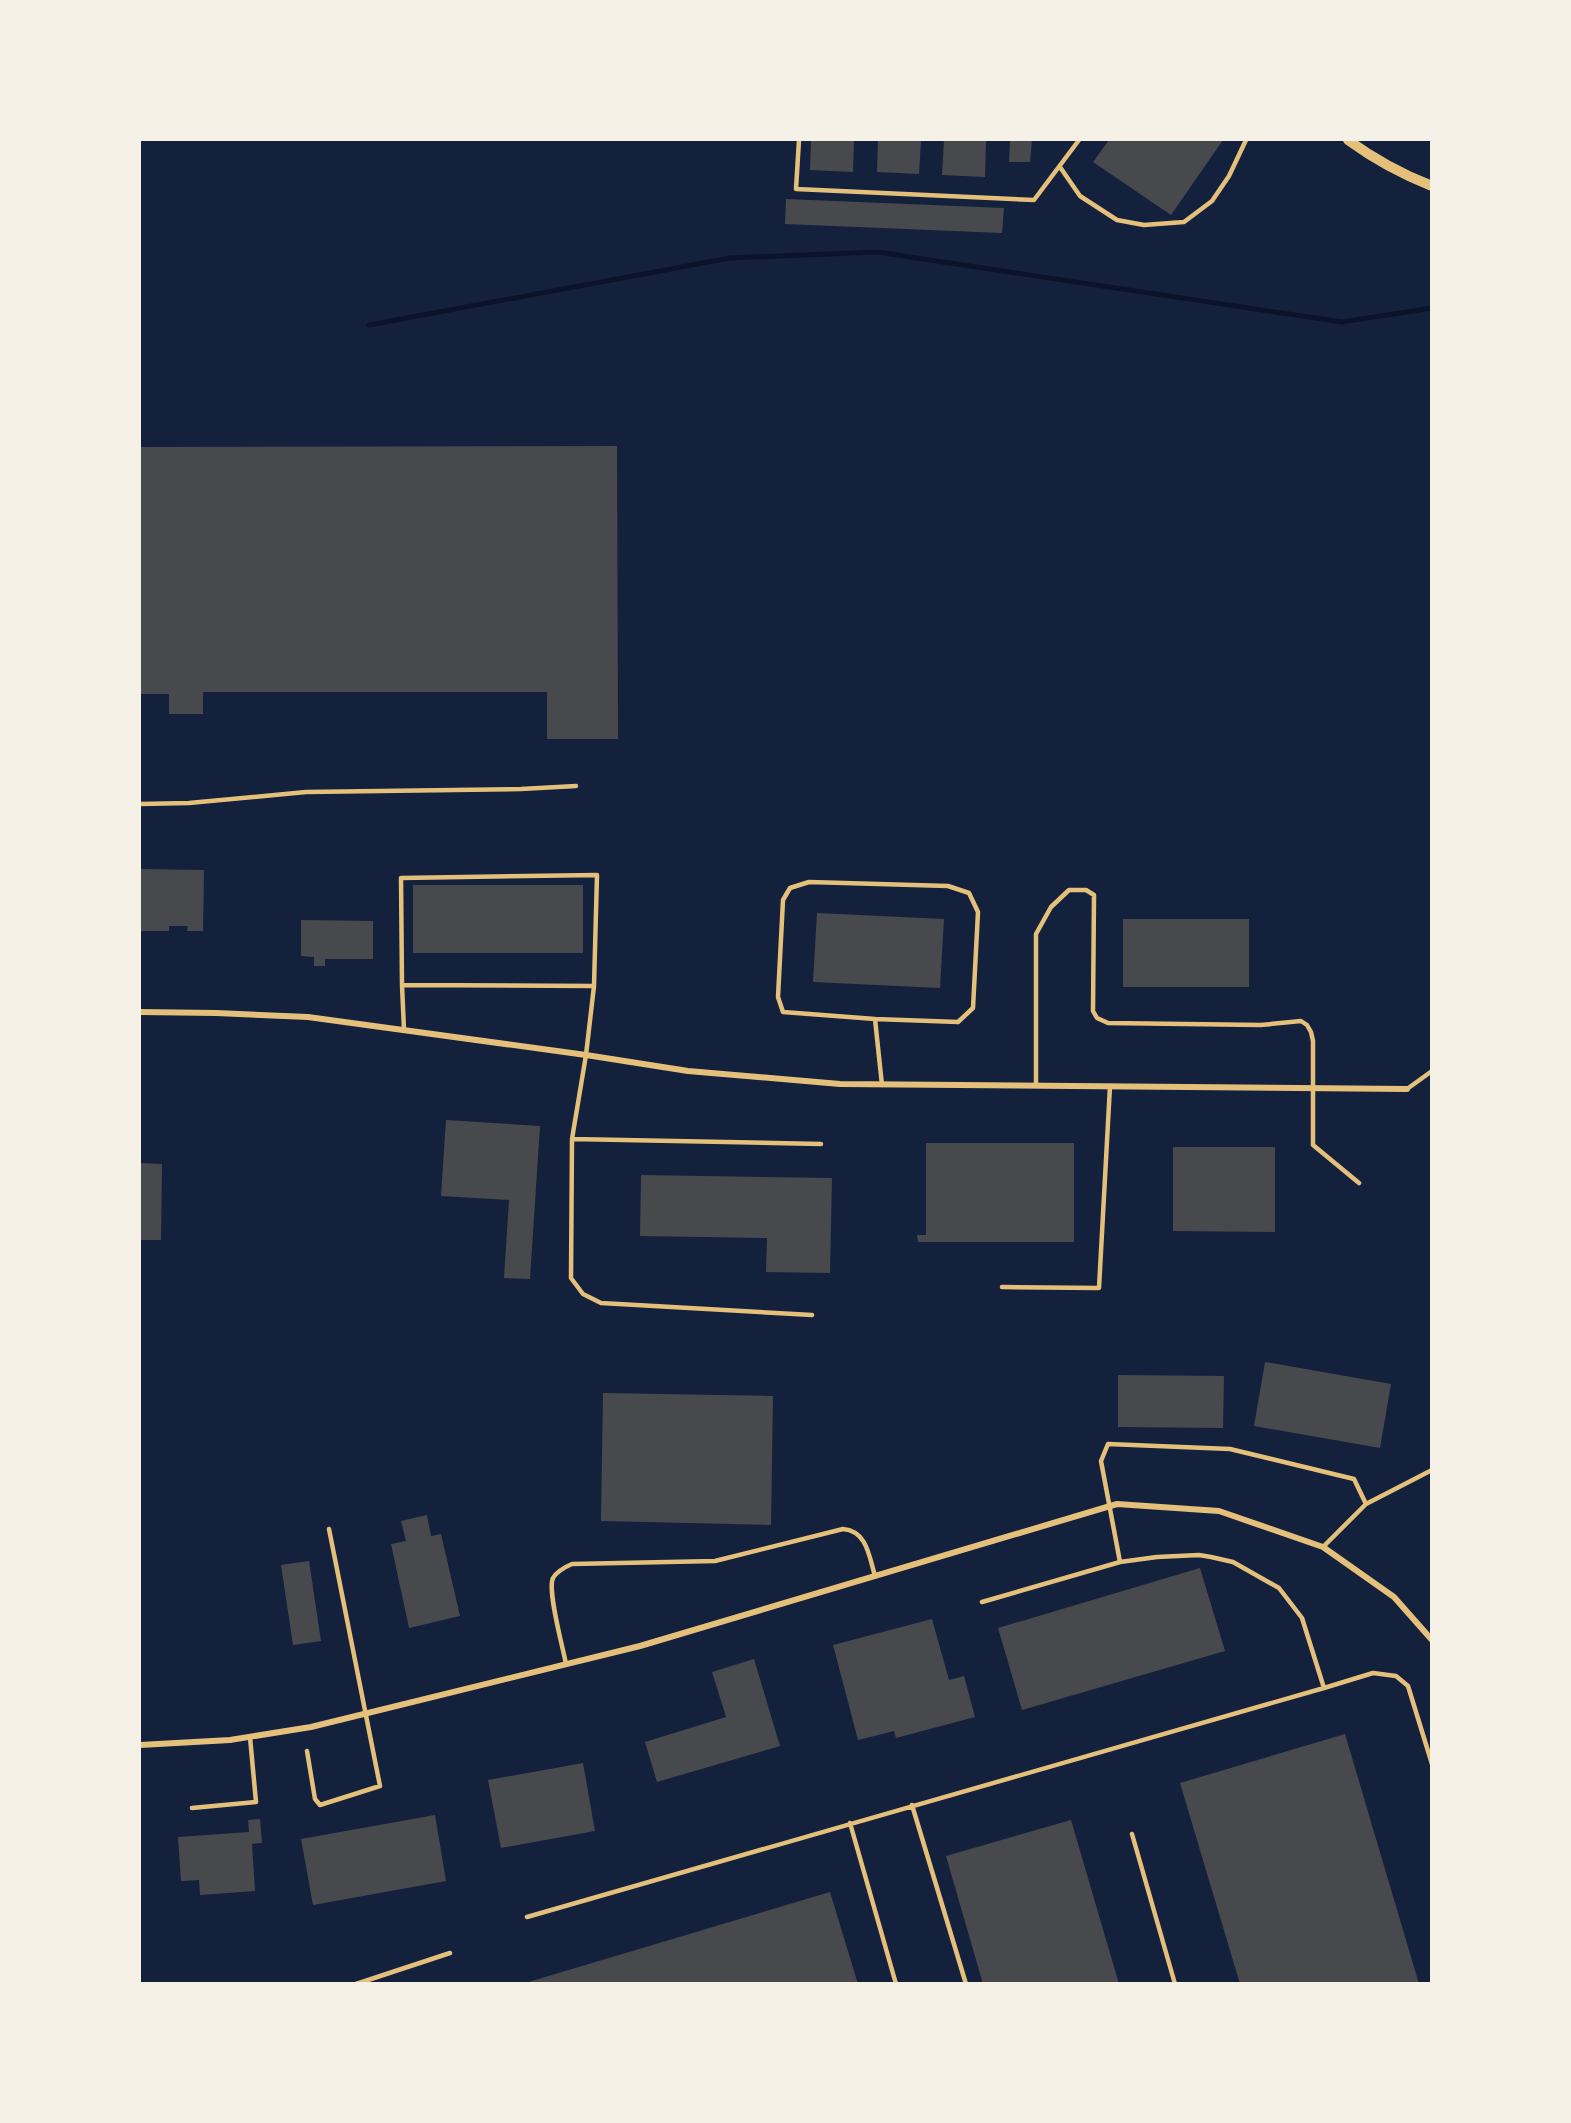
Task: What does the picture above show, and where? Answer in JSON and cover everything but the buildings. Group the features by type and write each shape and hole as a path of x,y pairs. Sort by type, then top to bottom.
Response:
{"street":[{"path":"1348,140 1404,175 1431,186"},
{"path":"140,1012 216,1012 308,1017 688,1071 840,1084 1407,1089"},
{"path":"140,1745 230,1740 312,1727 640,1646 1117,1504 1219,1511 1323,1547 1394,1597 1431,1640"}],"lane":[{"path":"799,140 796,189 1034,200 1079,140"},
{"path":"1060,167 1080,196 1117,220 1144,225 1184,222 1212,201 1229,176 1246,140"},
{"path":"140,804 189,803 306,792 576,786"},
{"path":"404,1030 400,878 597,875 594,986 586,1055 572,1139 571,1278 583,1294 601,1303 812,1316"},
{"path":"810,882 948,886 969,893 978,912 973,1008 958,1022 875,1019 783,1012 777,997 783,900 790,888 810,882"},
{"path":"1036,1086 1036,934 1051,907 1069,890 1086,890 1094,895 1093,1011 1097,1018 1108,1023 1260,1025 1301,1021 1311,1032 1312,1145 1359,1183"},
{"path":"402,985 594,986"},
{"path":"875,1019 882,1085"},
{"path":"1407,1089 1431,1071"},
{"path":"1002,1287 1099,1288 1110,1086"},
{"path":"572,1139 821,1144"},
{"path":"1120,1562 1101,1461 1108,1444 1230,1449 1354,1479 1366,1504"},
{"path":"1323,1547 1366,1504 1431,1470"},
{"path":"307,1751 315,1799 320,1805 380,1786 329,1529"},
{"path":"566,1664 551,1592 552,1580 561,1569 572,1564 715,1561 843,1529 852,1530 862,1539 875,1576"},
{"path":"982,1602 1120,1562 1198,1555 1233,1562 1279,1588 1302,1618 1324,1688"},
{"path":"527,1917 1373,1673 1396,1676 1408,1686 1431,1764"},
{"path":"192,1808 256,1802 250,1737"},
{"path":"912,1805 966,1983"},
{"path":"850,1823 896,1983"},
{"path":"1132,1834 1175,1983"},
{"path":"356,1983 450,1953"}],"waterway":[{"path":"369,325 730,258 877,252 1342,322 1432,308"}]}
